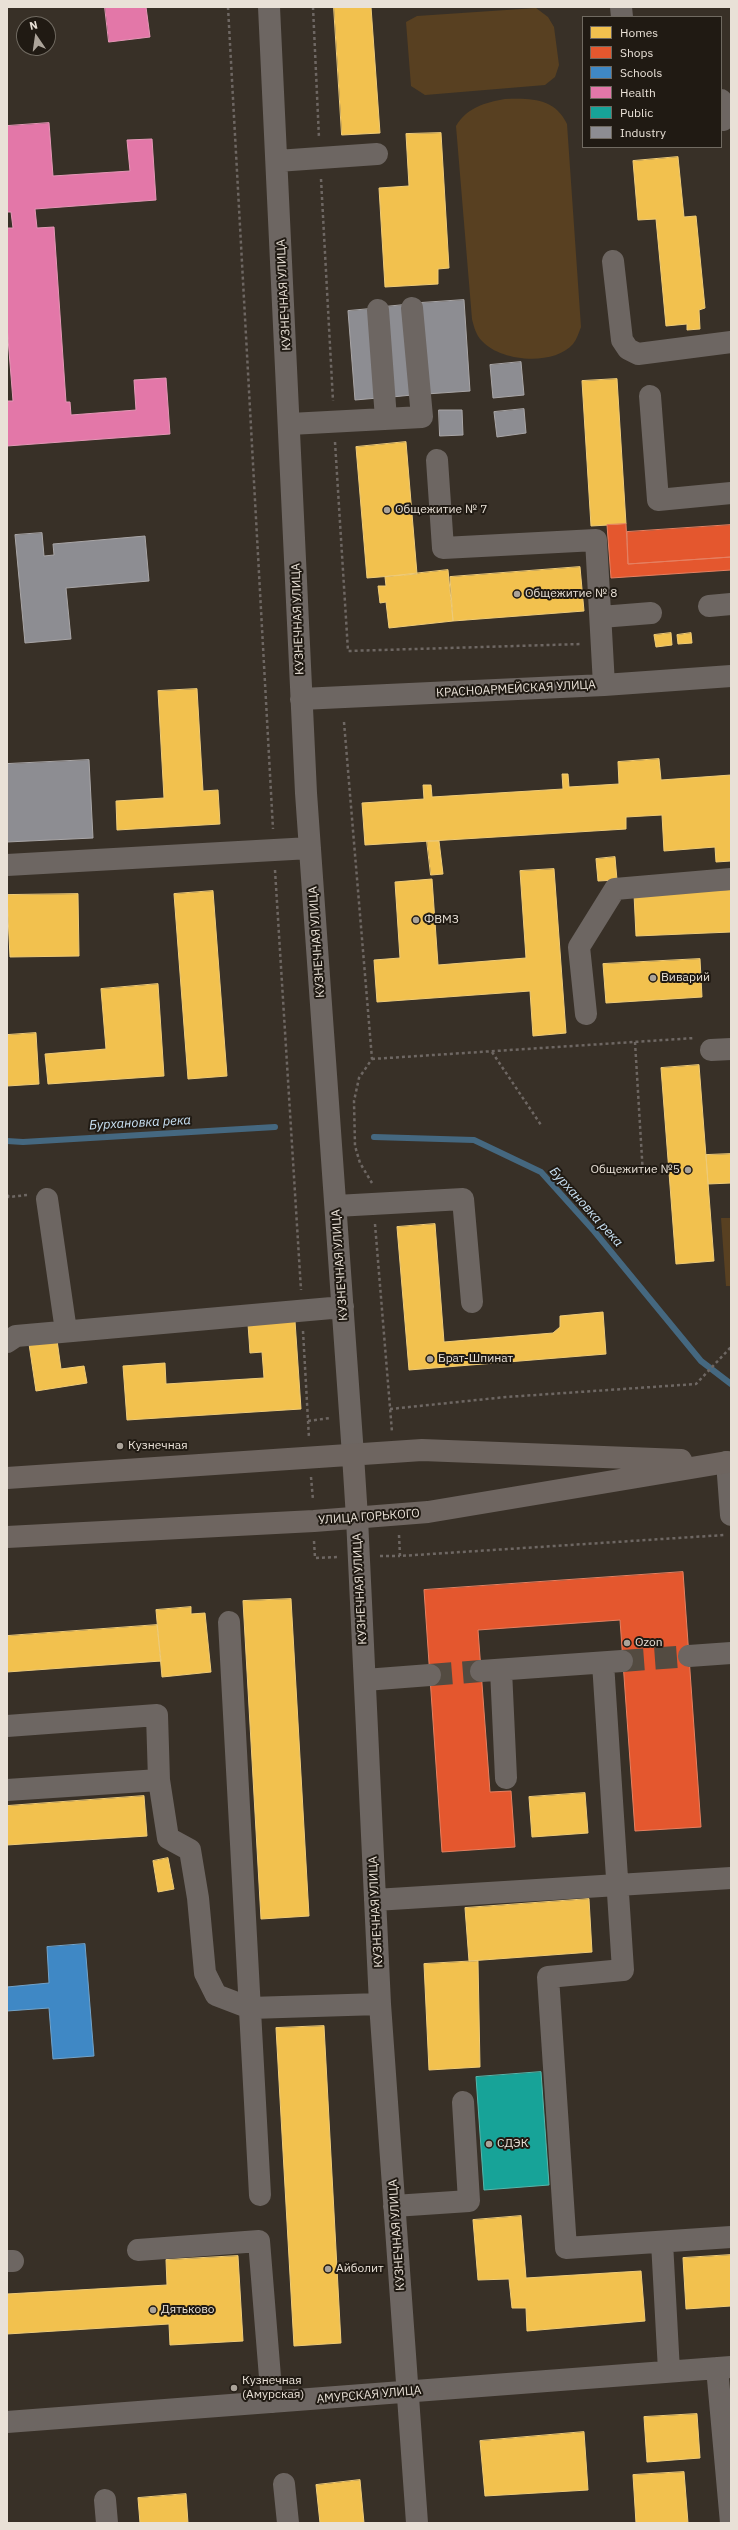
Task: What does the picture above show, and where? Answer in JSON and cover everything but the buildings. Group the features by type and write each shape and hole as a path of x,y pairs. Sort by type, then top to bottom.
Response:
{"main road":[{"path":"7,1478 422,1450 729,1462"},
{"name":"КУЗНЕЧНАЯ УЛИЦА","path":"353,1455 357,1518"},
{"name":"УЛИЦА ГОРЬКОГО","path":"7,1537 357,1518 428,1512 729,1462"}],"street":[{"name":"КУЗНЕЧНАЯ УЛИЦА","path":"269,7 310,848 353,1455"},
{"path":"277,162 378,154"},
{"path":"614,261 622,340 628,349 638,354 731,342"},
{"path":"290,424 422,416 412,308"},
{"path":"378,310 386,419"},
{"path":"650,396 658,500 731,493"},
{"path":"437,460 443,548 596,540 604,685"},
{"path":"709,606 731,604"},
{"path":"601,618 651,612"},
{"name":"КРАСНОАРМЕЙСКАЯ УЛИЦА","path":"302,699 604,685 731,676"},
{"path":"7,865 310,848"},
{"path":"586,1014 579,947 615,889 731,879"},
{"path":"46,1199 66,1331"},
{"path":"336,1206 464,1199 472,1302"},
{"path":"7,1342 16,1336 343,1307"},
{"path":"729,1462 731,1515"},
{"name":"КУЗНЕЧНАЯ УЛИЦА","path":"357,1518 380,2004 417,2523"},
{"path":"229,1622 260,2195"},
{"path":"689,1656 731,1653"},
{"path":"506,1778 491,1671 613,1662 619,1885 623,1970 548,1977 566,2248 731,2237"},
{"path":"365,1680 430,1675"},
{"path":"7,1726 157,1715 159,1780 168,1838 190,1850 198,1898 205,1973 216,1996 250,2008 380,2004"},
{"path":"7,1790 159,1780"},
{"path":"375,1900 731,1878"},
{"path":"394,2206 469,2201 463,2102"},
{"path":"138,2250 259,2241 272,2402"},
{"path":"662,2242 669,2371"},
{"path":"724,2367 731,2523"},
{"name":"АМУРСКАЯ УЛИЦА","path":"7,2422 724,2367"},
{"path":"284,2484 288,2523"},
{"path":"105,2500 107,2523"}],"path":[{"path":"228,7 288,1103 292,1146 308,1421"},
{"path":"313,7 334,421 348,651 602,644"},
{"path":"344,722 372,1059 359,1078 354,1101 355,1146 360,1163 372,1180 393,1440"},
{"path":"372,1059 702,1037 721,1050"},
{"path":"635,1042 643,1176"},
{"path":"492,1051 541,1125"},
{"path":"390,1409 506,1397 696,1384 730,1348"},
{"path":"399,1535 400,1556 731,1535"}],"shaded area":[{"path":"536,8 548,17 554,27 559,65 555,77 545,85 425,95 411,86 406,22 417,16"},
{"path":"505,99 533,100 549,104 562,115 567,124 581,327 573,344 564,351 553,356 541,358 528,359 514,357 491,348 478,336 472,319 456,126 471,110 483,104"},
{"path":"721,1218 731,1218 731,1286 726,1286"}],"waterway":[{"name":"Бурхановка река","path":"7,1141 23,1142 275,1127"},
{"name":"Бурхановка река","path":"374,1137 474,1140 541,1172 594,1231 701,1361 731,1384"}],"tunnel":[{"path":"622,1661 689,1656"},
{"path":"430,1675 481,1671"}],"place":[{"name":"Общежитие № 7","path":"387,510"},
{"name":"Общежитие № 8","path":"517,594"},
{"name":"ФВМЗ","path":"416,920"},
{"name":"Виварий","path":"653,978"},
{"name":"Общежитие №5","path":"688,1170"},
{"name":"Брат-Шпинат","path":"430,1359"},
{"name":"Кузнечная","path":"120,1446"},
{"name":"Ozon","path":"627,1643"},
{"name":"СДЭК","path":"489,2144"},
{"name":"Айболит","path":"328,2269"},
{"name":"Дятьково","path":"153,2310"},
{"name":"Кузнечная (Амурская)","path":"234,2388"}]}
